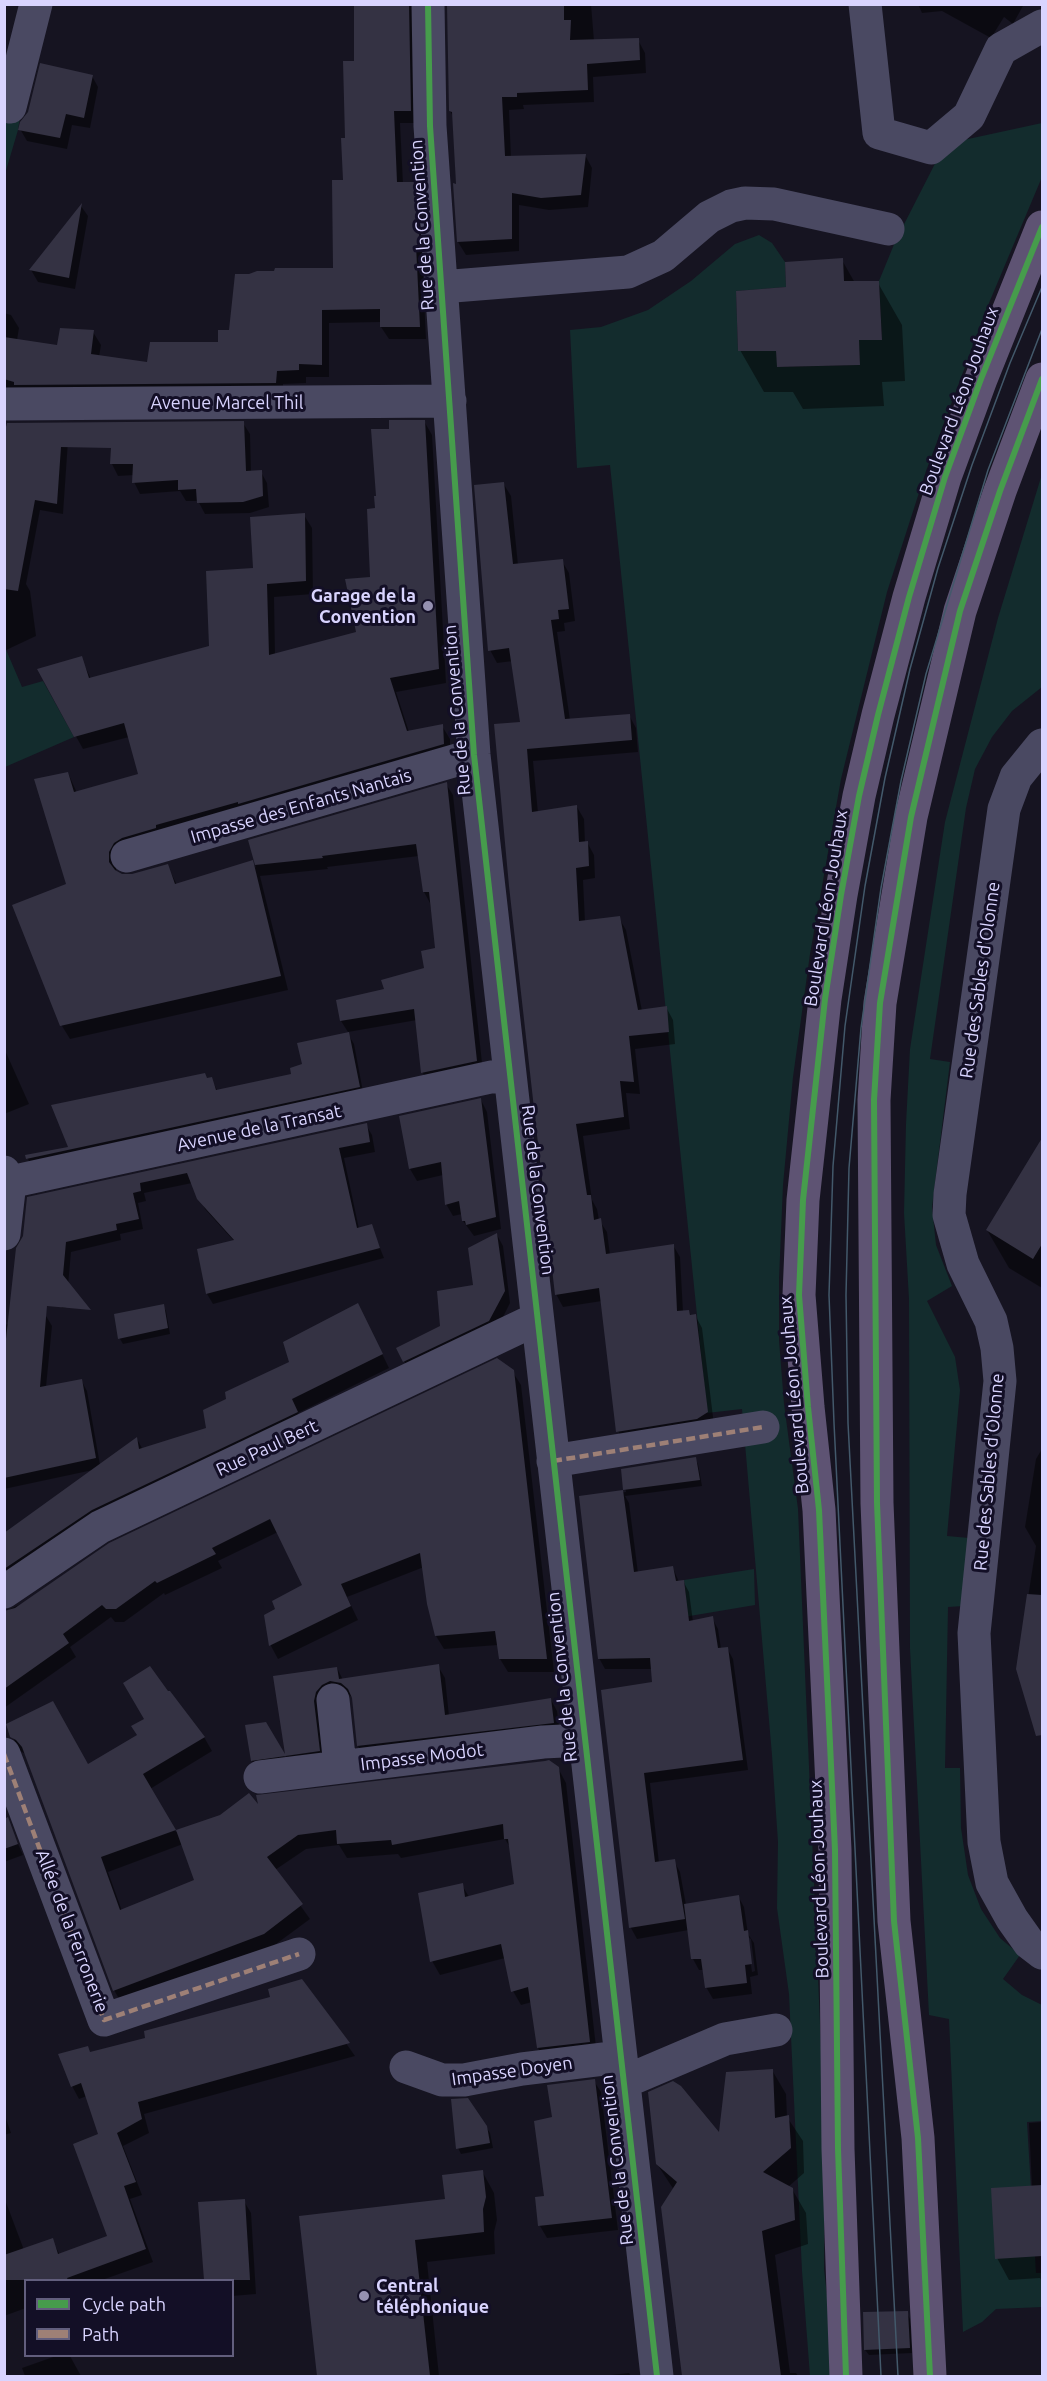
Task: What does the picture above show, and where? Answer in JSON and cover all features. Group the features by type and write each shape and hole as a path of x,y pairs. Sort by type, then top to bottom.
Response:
{"main road":[{"name":"Boulevard Léon Jouhaux","path":"846,2376 838,2149 834,1839 819,1510 799,1295 804,1189 825,999 839,906 859,796 878,716 909,597 945,477 981,379 1042,228"},
{"path":"930,2376 918,2138 894,1921 877,1503 874,1100 880,1003 910,817 960,611 1000,491 1042,379"}],"street":[{"path":"10,106 36,4"},
{"name":"Rue de la Convention","path":"428,4 430,126 474,755 657,2376"},
{"path":"865,4 879,133 931,148 969,116 1001,49 1042,26"},
{"path":"441,287 628,272 663,256 715,214 731,206 745,203 774,204 888,229"},
{"name":"Avenue Marcel Thil","path":"4,404 450,401"},
{"name":"Rue des Sables d'Olonne","path":"1042,745 1016,777 1004,809 950,1194 949,1215 963,1264 991,1321 997,1348 1000,1381 974,1633 984,1842 992,1883 1012,1920 1029,1943 1042,1953"},
{"name":"Impasse des Enfants Nantais","path":"127,856 474,755"},
{"name":"Avenue de la Transat","path":"7,1177 491,1077 509,1076"},
{"path":"4,1234 7,1177"},
{"name":"Rue Paul Bert","path":"4,1592 100,1527 526,1324 538,1322"},
{"path":"553,1461 763,1427"},
{"path":"333,1700 339,1766"},
{"name":"Impasse Modot","path":"260,1777 543,1742 584,1740"},
{"name":"Allée de la Ferronerie","path":"4,1754 104,2020 299,1954"},
{"name":"Impasse Doyen","path":"406,2067 442,2080 464,2080 522,2069 622,2070 725,2039 776,2030"}],"green space":[{"path":"5,105 21,111 5,174"},
{"path":"1042,123 1042,177 989,303 926,471 887,592 841,779 810,954 793,1077 783,1185 779,1340 784,1404 798,1509 825,2141 824,2269 836,2376 810,2376 802,2271 789,1994 777,1908 778,1842 772,1755 742,1409 707,1413 610,465 577,468 570,330 601,327 648,310 691,281 735,244 759,235 772,243 785,262 786,287 736,291 738,351 776,351 778,367 860,365 859,340 882,339 879,281 895,242 945,144"},
{"path":"1042,474 1042,687 1012,711 992,737 975,769 966,808 930,1059 950,1062 932,1207 936,1245 952,1286 927,1301 955,1357 960,1390 947,1536 969,1538 964,1606 948,1607 945,1768 960,1768 961,1828 968,1875 981,1909 1000,1938 1020,1955 1003,1979 1022,1995 1042,2005 1042,2121 1027,2122 1036,2273 1042,2273 1042,2307 996,2309 982,2322 963,2332 949,2019 929,2015 910,1649 909,1299 904,1213 906,1124 910,1049 945,822 998,618"},
{"path":"4,645 22,687 43,681 74,737 5,767"},
{"path":"754,1569 755,1605 666,1620 686,1596 684,1580"}],"building":[{"path":"354,4 409,4 411,111 394,111 397,182 415,182 420,245 416,245 420,327 380,327 380,309 322,310 322,365 299,364 299,370 277,371 276,383 14,385 14,382 4,379 4,337 57,345 60,328 94,330 91,354 147,362 150,342 218,342 218,330 229,330 235,274 274,271 275,268 333,268 332,180 343,180 341,138 345,138 343,61 354,61"},
{"path":"447,4 564,4 564,20 571,20 570,40 639,38 640,60 587,64 588,90 517,93 517,97 502,97 505,156 586,154 581,195 541,198 512,193 512,239 457,242 452,112 449,111"},
{"path":"40,63 93,75 84,118 66,114 60,138 18,130 20,122 28,112"},
{"path":"82,203 69,278 29,270"},
{"path":"843,258 844,281 879,281 882,340 859,340 860,365 777,367 776,351 738,351 736,291 786,287 785,262"},
{"path":"389,420 425,420 439,669 390,678 407,731 443,724 444,744 238,804 238,802 156,825 156,828 122,838 114,843 109,852 109,862 115,870 122,874 132,874 168,864 175,884 253,860 281,976 60,1026 12,905 66,884 34,779 68,772 74,792 138,774 124,723 74,737 37,669 82,656 89,678 209,646 206,571 253,568 250,517 305,513 306,581 267,584 269,655 356,632 345,579 370,577 367,509 375,508 374,496 376,496 371,429 389,429"},
{"path":"244,421 246,471 262,470 263,496 243,502 197,503 196,489 178,490 178,480 132,483 133,464 110,464 111,448 61,447 57,504 35,500 18,591 4,589 4,434 7,423"},
{"path":"504,482 513,564 563,559 569,609 558,610 559,619 551,620 565,719 630,714 632,740 527,749 532,812 577,805 579,842 588,841 589,866 576,868 579,921 620,916 638,1010 667,1006 669,1032 629,1036 634,1082 620,1081 624,1117 576,1124 587,1195 591,1195 594,1220 601,1218 606,1254 674,1244 677,1311 689,1310 690,1315 696,1314 708,1412 697,1419 616,1432 599,1288 555,1295 509,886 494,724 520,722 509,648 488,651 474,485"},
{"path":"447,782 477,1061 421,1073 414,1009 340,1021 336,1000 384,989 381,980 424,968 421,951 435,948 429,892 423,892 416,844 322,856 323,858 255,865 248,840"},
{"path":"349,1032 360,1087 26,1159 25,1155 68,1147 51,1105 205,1073 207,1078 212,1077 216,1090 291,1074 290,1068 302,1064 297,1043"},
{"path":"481,1098 496,1217 466,1225 465,1221 462,1221 459,1201 445,1205 441,1162 409,1169 399,1116"},
{"path":"367,1123 370,1142 339,1148 357,1228 372,1224 380,1248 206,1294 197,1249 234,1240 197,1199 187,1173 140,1183 141,1191 133,1193 139,1219 116,1224 117,1230 66,1242 63,1275 91,1310 47,1306 40,1387 82,1379 96,1458 4,1478 4,1357 16,1248 23,1236 27,1197"},
{"path":"1042,1138 1042,1244 1033,1259 986,1230"},
{"path":"497,1233 505,1291 489,1321 403,1362 396,1348 440,1326 437,1291 473,1285 468,1248"},
{"path":"358,1303 383,1354 292,1399 298,1412 92,1510 4,1569 4,1533 137,1437 139,1449 206,1428 203,1410 226,1399 225,1392 289,1362 283,1342"},
{"path":"164,1304 168,1328 118,1339 114,1314"},
{"path":"497,1358 514,1370 547,1659 499,1659 495,1631 435,1636 427,1604 420,1553 341,1584 351,1606 269,1646 264,1615 275,1609 272,1601 302,1585 270,1519 212,1548 216,1554 157,1583 155,1581 116,1609 106,1609 102,1605 63,1634 69,1643 4,1689 4,1611 15,1608 109,1543"},
{"path":"696,1457 700,1480 623,1490 621,1469"},
{"path":"623,1490 634,1572 673,1566 676,1581 684,1580 689,1621 713,1616 718,1648 728,1647 743,1760 644,1773 655,1862 675,1859 685,1919 629,1928 601,1690 652,1682 650,1658 598,1659 579,1496"},
{"path":"1027,1594 1042,1595 1042,1735 1036,1736 1016,1669"},
{"path":"439,1664 445,1715 551,1698 554,1723 357,1746 352,1698 348,1689 341,1683 330,1681 316,1692 314,1701 320,1751 251,1761 245,1725 266,1722 285,1754 273,1676 337,1667 339,1679"},
{"path":"150,1666 205,1737 143,1774 176,1830 220,1815 249,1793 258,1804 256,1795 549,1760 559,1767 590,2042 537,2048 528,1987 511,1992 501,1944 430,1962 418,1893 463,1883 465,1897 514,1884 508,1839 504,1839 503,1824 392,1845 391,1840 337,1844 336,1830 298,1835 267,1857 303,1904 264,1934 113,1991 22,1747 10,1737 6,1724 53,1701 88,1764 137,1735 131,1726 144,1719 123,1683","holes":["176,1830 194,1880 120,1910 101,1857"]},
{"path":"8,1817 18,1844 4,1849 4,1819"},
{"path":"739,1895 744,1931 748,1930 752,1964 745,1965 747,1983 705,1988 701,1959 691,1959 684,1904"},
{"path":"302,1979 350,2043 138,2102 142,2119 117,2133 136,2182 124,2186 146,2249 68,2279 4,2280 4,2255 53,2238 58,2254 107,2236 73,2144 98,2134 81,2083 71,2087 58,2054 88,2046 90,2052 145,2038 144,2031 270,1997 268,1989"},
{"path":"773,2069 775,2118 789,2115 791,2148 763,2172 793,2188 795,2220 762,2231 781,2376 682,2376 661,2207 677,2182 656,2164 648,2092 673,2081 681,2086 719,2132 726,2072"},
{"path":"595,2079 612,2218 538,2226 535,2197 544,2196 534,2121 552,2117 547,2085"},
{"path":"468,2098 487,2126 490,2143 456,2149 451,2099"},
{"name":"Central téléphonique","path":"483,2170 486,2197 483,2209 484,2232 415,2240 430,2376 317,2376 299,2216 445,2199 442,2175"},
{"path":"1042,2185 1042,2256 995,2259 991,2188"},
{"path":"245,2199 250,2280 204,2279 198,2202"},
{"path":"908,2311 910,2348 864,2350 863,2312"}],"tram line":[{"path":"881,2376 834,1423 829,1295 833,1166 845,1026 865,886 885,778 910,669 938,568 972,465 1010,363 1042,287"},
{"path":"898,2376 848,1423 846,1295 849,1168 861,1028 881,888 901,781 926,674 988,470 1042,329"}],"marked path":[{"path":"553,1461 763,1427"},
{"path":"4,1754 104,2020 299,1954"}],"cycle path":[{"path":"428,4 430,126 474,755 657,2376"},
{"path":"846,2376 838,2149 835,1850 819,1510 799,1295 803,1200 825,999 841,895 859,796 878,715 909,597 945,477 981,379 1042,227"},
{"path":"930,2376 918,2138 894,1921 877,1503 874,1100 880,1003 911,817 960,611 1000,491 1042,379"}],"place":[{"name":"Garage de la Convention","path":"428,606"},
{"name":"Central téléphonique","path":"364,2296"}]}
